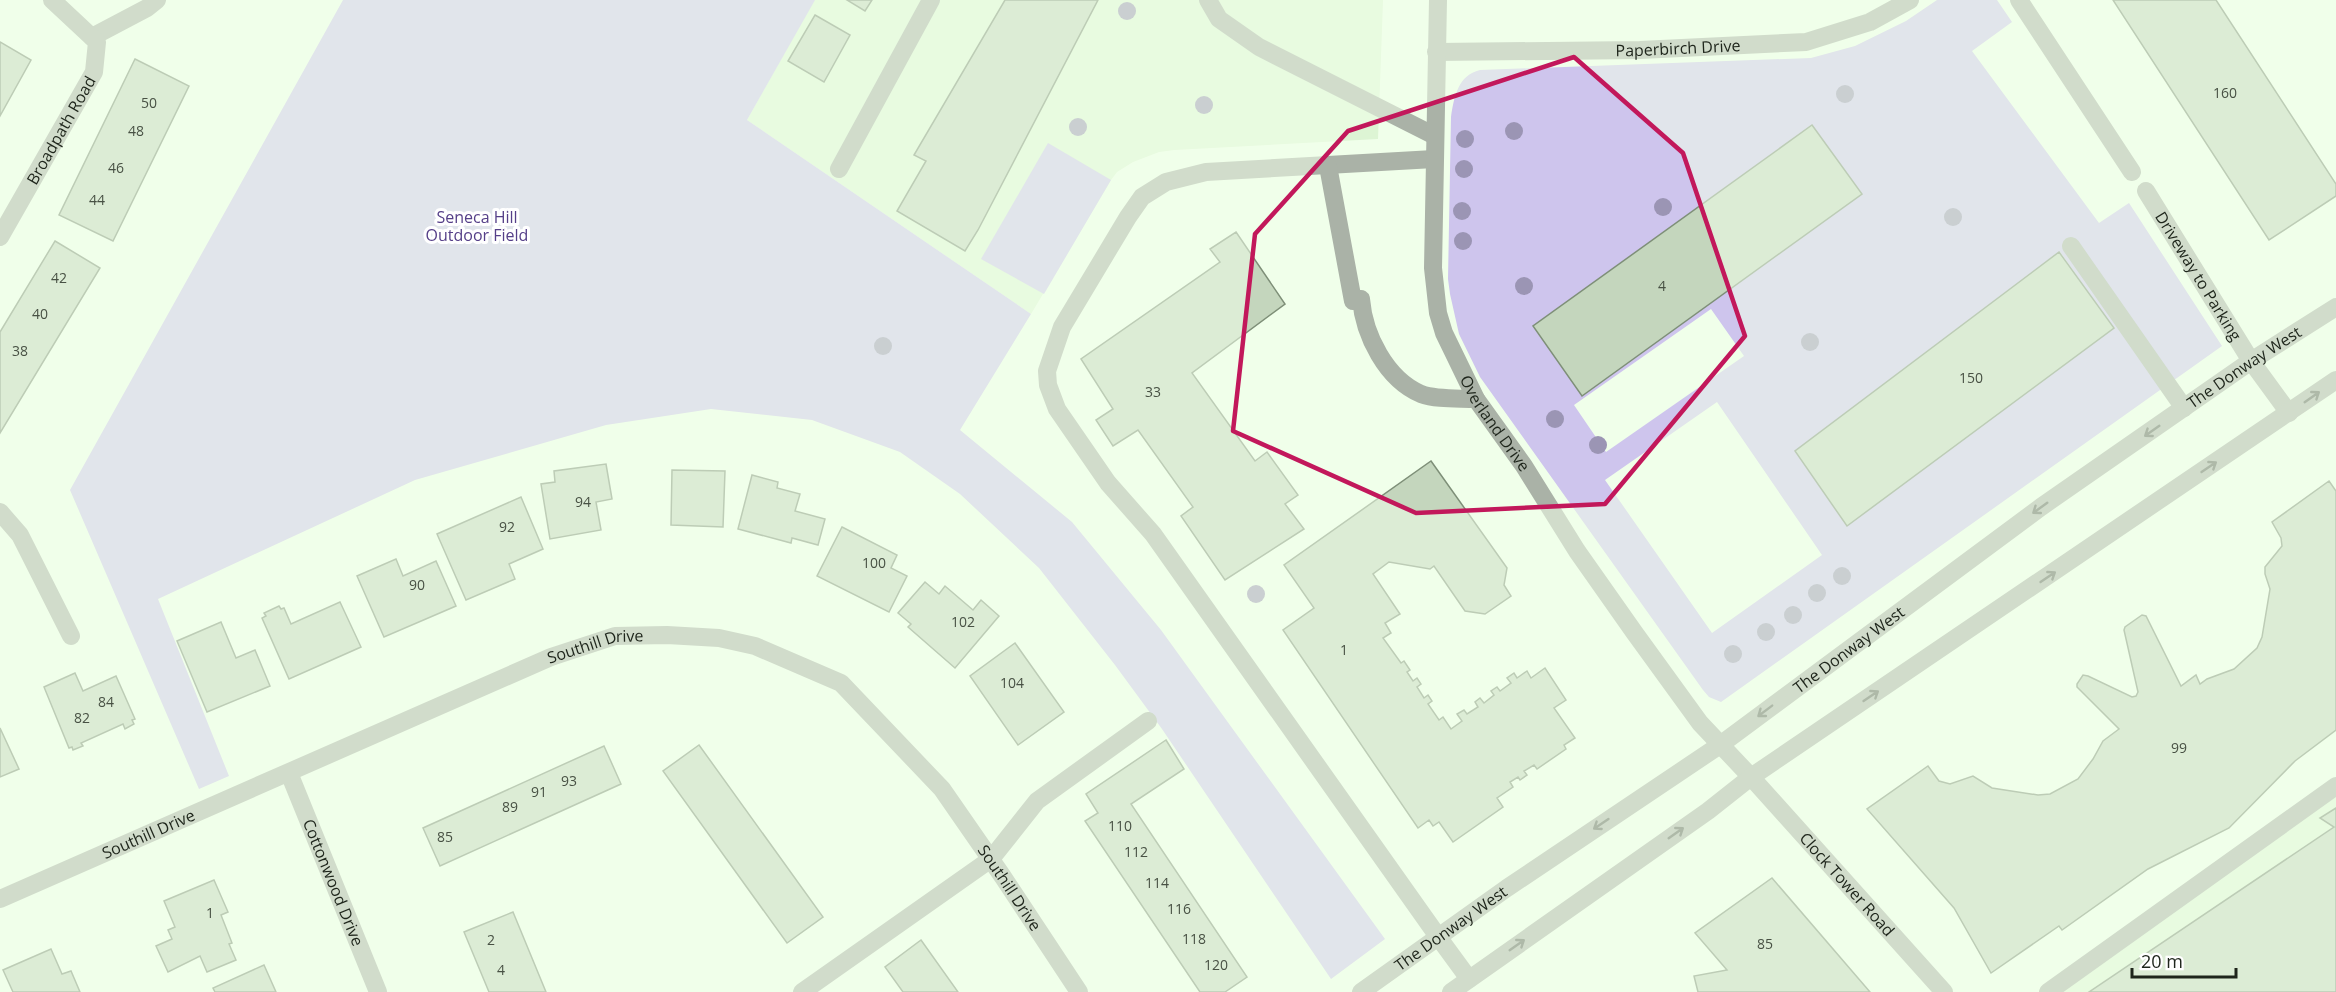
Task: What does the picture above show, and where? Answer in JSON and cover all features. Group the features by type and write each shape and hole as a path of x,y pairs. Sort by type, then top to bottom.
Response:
{"street":[{"path":"52,0 92,37 147,8 157,0"},
{"path":"839,169 931,0"},
{"path":"1208,0 1214,12 1227,26 1259,47 1435,136"},
{"name":"Overland Drive","path":"1438,0 1433,268 1438,313 1458,365 1476,399 1524,466 1577,551 1634,633 1700,723 1751,777"},
{"name":"Paperbirch Drive","path":"1436,52 1640,51 1806,42 1870,22 1910,0"},
{"path":"2019,0 2132,172"},
{"name":"Broadpath Road","path":"0,237 94,72 97,42 92,37"},
{"path":"1434,159 1198,173 1166,182 1146,193 1128,217 1062,327 1049,364 1048,385 1057,409 1108,483 1153,534 1469,979"},
{"path":"1328,166 1353,301 1361,299 1370,336 1381,357 1395,374 1419,393 1431,397 1476,399"},
{"name":"Driveway to Parking","path":"2146,191 2251,361 2289,413"},
{"path":"2071,246 2184,408"},
{"name":"The Donway West","path":"1361,992 1507,888 1720,745 2042,507 2251,361 2336,307"},
{"path":"1451,992 1708,811 1751,777 2336,380"},
{"path":"0,512 20,535 70,636"},
{"name":"Southill Drive","path":"0,899 551,657 615,636 667,634 719,638 755,646 841,683 942,789 1079,992"},
{"path":"802,992 991,859 1037,801 1148,721"},
{"name":"Cottonwood Drive","path":"289,773 378,992"},
{"name":"Clock Tower Road","path":"1751,777 1944,992"},
{"path":"2048,992 2336,786"}],"highlighted area":[{"path":"1574,57 1683,153 1745,336 1605,504 1416,513 1233,431 1255,234 1348,131"}],"shaded area":[{"path":"814,0 1383,0 1378,139 1174,150 1159,152 1133,162 1117,172 1111,180 1031,314 747,120"},
{"path":"2336,786 2336,992 2056,992"}],"green space":[{"name":"Seneca Hill Outdoor Field","path":"343,0 815,0 747,120 1031,314 960,430 1072,522 1161,630 1385,939 1331,979 1162,729 1039,568 960,494 900,452 812,420 711,409 606,425 415,480 158,599 229,776 199,789 70,490"},
{"path":"1937,0 1997,0 2012,22 1972,51 2099,223 2129,203 2222,346 1721,702 1709,697 1703,690 1480,377 1459,334 1448,279 1451,117 1454,102 1462,82 1480,70 1811,58 1855,46 1906,21","holes":["1812,125 1862,194 1582,396 1533,326","2060,252 2114,328 1847,525 1796,451","1711,309 1744,356 1606,452 1574,405","1717,402 1822,555 1712,633 1605,480"]},
{"path":"1048,143 1111,180 1044,294 981,259"}],"building":[{"path":"847,0 872,0 865,11"},
{"path":"1005,0 1098,0 965,251 897,211 926,161 914,155"},
{"path":"2113,0 2216,0 2336,184 2336,196 2269,240"},
{"path":"815,15 850,35 824,82 788,61"},
{"path":"0,42 31,60 0,116"},
{"path":"135,59 189,86 113,241 59,215"},
{"path":"1812,125 1862,194 1582,396 1533,326"},
{"path":"1236,232 1285,304 1192,373 1255,461 1267,452 1298,495 1285,504 1304,529 1225,580 1181,516 1193,507 1138,430 1113,446 1096,420 1113,409 1081,359 1220,262 1210,249"},
{"path":"55,241 100,268 0,433 0,332"},
{"path":"2059,252 2114,328 1847,526 1795,451"},
{"path":"1431,461 1507,568 1504,585 1511,596 1485,614 1465,611 1434,566 1430,569 1389,562 1373,574 1400,614 1385,623 1391,633 1383,638 1401,663 1404,661 1413,681 1417,678 1421,684 1417,687 1424,698 1428,695 1432,701 1428,704 1439,720 1443,717 1451,729 1462,721 1457,714 1464,710 1467,714 1478,707 1475,702 1480,698 1484,703 1494,695 1491,691 1497,687 1500,691 1511,683 1507,678 1514,673 1517,678 1527,671 1531,678 1545,668 1566,700 1554,708 1575,738 1564,745 1566,749 1537,769 1534,765 1524,771 1527,775 1520,780 1518,777 1510,782 1513,787 1497,798 1503,807 1453,842 1439,822 1433,826 1429,820 1418,828 1283,630 1314,608 1284,565"},
{"path":"606,464 612,499 596,502 601,530 550,539 541,484 555,482 554,471"},
{"path":"672,470 725,471 723,527 671,525"},
{"path":"752,475 778,482 777,488 800,494 795,511 825,519 818,545 792,538 791,543 738,529"},
{"path":"2329,481 2336,491 2336,730 2295,761 2229,828 2148,869 2062,930 2059,926 1991,973 1954,908 1867,809 1928,766 1939,781 1950,784 1973,776 1992,788 2038,795 2050,794 2078,779 2103,741 2119,729 2077,687 2077,684 2083,675 2088,676 2132,697 2136,696 2138,692 2124,630 2142,615 2146,616 2181,686 2196,675 2200,684 2234,669 2257,648 2262,637 2270,589 2265,567 2282,546 2281,538 2272,522"},
{"path":"521,497 543,549 509,564 515,579 466,600 437,534"},
{"path":"842,527 897,555 891,568 907,576 889,612 817,576"},
{"path":"396,559 403,576 436,561 456,606 384,637 357,576"},
{"path":"925,582 939,594 945,586 973,610 981,600 999,616 955,668 908,627 911,624 898,613"},
{"path":"340,602 361,647 289,679 262,618 266,616 264,613 279,606 281,609 284,608 291,624"},
{"path":"221,622 236,658 255,650 270,686 207,712 177,641"},
{"path":"1015,643 1064,712 1018,745 970,676"},
{"path":"75,673 83,691 116,676 135,719 132,720 134,724 125,729 123,724 81,743 83,746 73,750 72,747 69,748 44,687"},
{"path":"0,728 19,769 0,777"},
{"path":"1166,740 1184,769 1131,804 1247,977 1225,992 1200,992 1085,821 1098,813 1086,794"},
{"path":"699,745 823,917 787,943 663,771"},
{"path":"604,746 621,784 440,866 423,828"},
{"path":"2336,808 2336,992 2089,992 2334,827 2320,818"},
{"path":"1772,878 1870,992 1698,992 1694,976 1727,970 1695,933"},
{"path":"214,880 228,912 221,915 236,960 207,972 200,956 168,972 156,946 172,939 168,930 175,927 164,901"},
{"path":"513,912 546,992 489,992 464,932"},
{"path":"921,940 958,992 903,992 885,967"},
{"path":"51,949 62,974 71,971 80,992 13,992 3,970"},
{"path":"264,965 276,992 215,992 213,988"}]}
